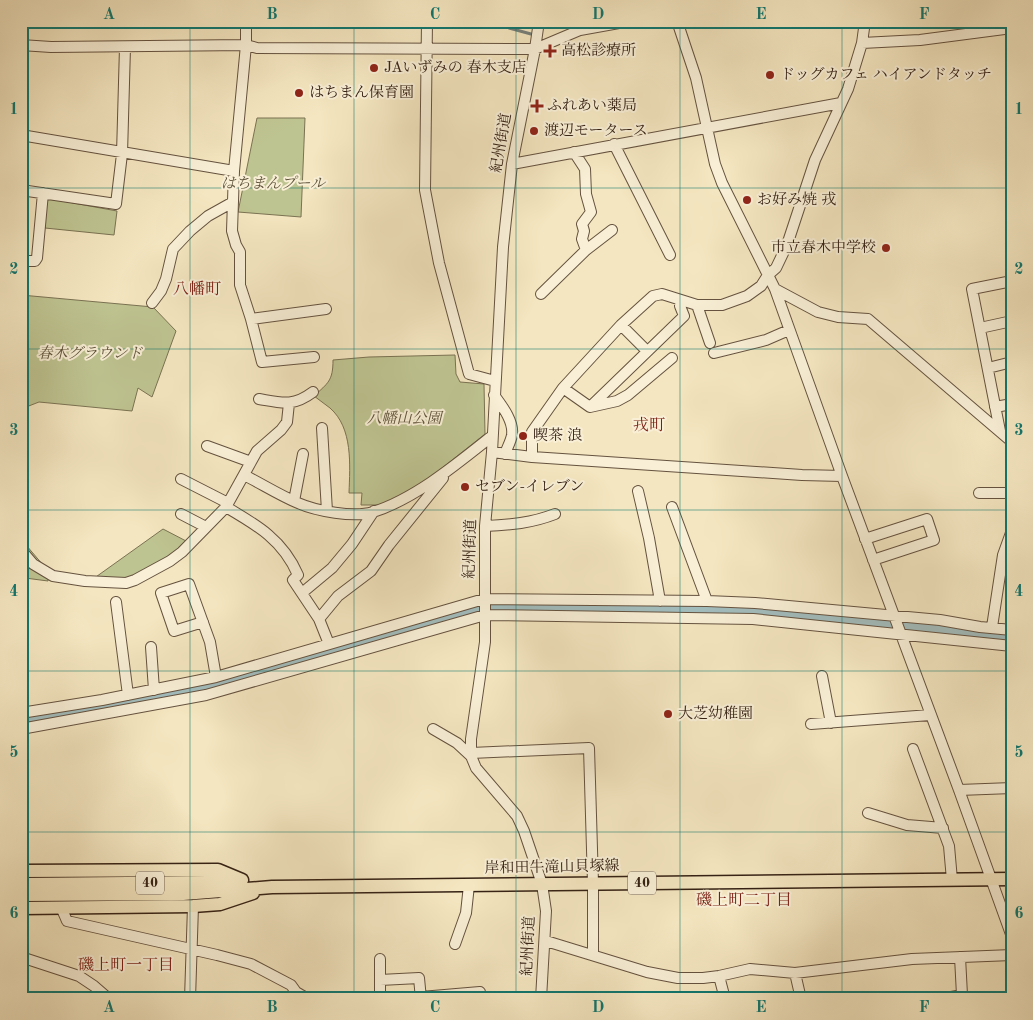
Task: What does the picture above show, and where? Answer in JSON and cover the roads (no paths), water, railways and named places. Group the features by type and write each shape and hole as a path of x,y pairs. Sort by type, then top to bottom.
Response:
{"main road":[{"path":"21,871 218,870 247,882"},
{"name":"岸和田牛滝山貝塚線","path":"25,890 183,894 272,887 1012,879"},
{"name":"岸和田牛滝山貝塚線","path":"25,890 247,882 272,887"},
{"path":"21,908 220,904 272,887"}],"street":[{"path":"246,21 246,46 234,171 232,232 240,252 240,285 262,362 314,357"},
{"path":"427,21 426,190 439,263 469,374 495,381"},
{"name":"紀州街道","path":"539,21 512,164 503,247 492,452 485,526 485,642 471,739 471,754 476,768 517,816 542,884 546,911 546,941 541,999"},
{"path":"21,45 51,47 246,46 257,48 339,49 427,47 535,49 580,30 630,21"},
{"path":"677,21 696,78 715,164 722,183 775,289 872,560 1012,937"},
{"path":"532,457 532,432 563,388 621,325 654,296 662,294 697,304 722,305 747,296 761,286 768,275 776,268 787,245 815,160 848,89 862,43 866,21"},
{"path":"862,43 920,40 1012,28"},
{"path":"21,190 116,204 122,154 125,47"},
{"path":"512,164 841,103"},
{"path":"21,135 122,154 234,171"},
{"path":"614,144 670,255"},
{"path":"574,152 585,169 586,194 591,212 582,224 584,231 582,239 586,250"},
{"path":"21,261 35,261 37,258 43,193"},
{"path":"152,303 161,291 166,279 173,249 208,216 233,202"},
{"path":"541,294 586,250 612,230"},
{"path":"1000,431 972,289 1012,281"},
{"path":"775,289 818,312 838,317 868,319 1012,442"},
{"path":"590,406 684,316 680,306 681,300"},
{"path":"697,304 710,343"},
{"path":"251,320 326,309"},
{"path":"980,328 1012,321"},
{"path":"621,325 647,352"},
{"path":"714,354 766,340 789,330"},
{"path":"563,388 590,406 617,401 628,395 672,358"},
{"path":"988,368 1012,362"},
{"path":"259,399 288,403 303,400 313,392"},
{"path":"494,395 506,413 512,427 512,436 505,454"},
{"path":"21,550 33,564 53,576 85,581 126,582 135,580 170,561 182,552 227,505 257,451 281,430 287,422 288,403"},
{"path":"995,407 1012,404"},
{"path":"322,428 327,511"},
{"path":"244,475 294,501 327,511 338,514 374,511 395,503 450,469 492,436"},
{"path":"207,446 251,462"},
{"path":"492,452 532,457 842,476"},
{"path":"294,501 303,454"},
{"path":"319,619 338,596 371,570 450,469"},
{"path":"181,479 227,505 260,527 278,543 290,557 298,575 293,580 319,619 329,644"},
{"path":"638,491 649,538 660,601"},
{"path":"979,493 1012,493"},
{"path":"672,508 707,601"},
{"path":"302,593 332,568 352,544 374,511"},
{"path":"181,514 206,527"},
{"path":"485,526 528,523 555,514"},
{"path":"865,539 926,519 934,540 872,560"},
{"path":"992,627 1002,555 1012,530"},
{"path":"202,622 174,631 161,593 189,584 210,642 216,677"},
{"path":"21,713 102,700 216,677 329,644 485,608 660,601 755,603 1012,630"},
{"path":"116,602 128,695"},
{"path":"21,729 206,695 485,608 753,619 899,632 1012,646"},
{"path":"151,647 154,690"},
{"path":"822,676 831,723"},
{"path":"102,700 104,714"},
{"path":"810,724 930,715"},
{"path":"433,730 457,743 471,754 589,748 593,955"},
{"path":"913,748 949,846 952,880"},
{"path":"959,790 1012,788"},
{"path":"868,813 907,826 943,828"},
{"path":"455,944 466,913 469,885"},
{"path":"190,999 193,906"},
{"path":"61,907 67,922 251,964 291,985 296,992 308,999"},
{"path":"546,941 647,972 678,978 719,976 750,969 795,973 912,959 1012,955"},
{"path":"21,957 79,976 109,999"},
{"path":"941,999 962,995 960,957"},
{"path":"380,959 380,999"},
{"path":"795,973 801,999"},
{"path":"719,976 725,999"},
{"path":"380,980 420,978 421,998 480,992"}],"waterway":[{"path":"496,21 509,28 531,34"},
{"path":"21,722 210,687 475,608 491,606 728,611 854,619 1012,637"}],"place":[{"name":"高松診療所","path":"550,51"},
{"name":"JAいずみの 春木支店","path":"374,68"},
{"name":"ドッグカフェ ハイアンドタッチ","path":"770,75"},
{"name":"はちまん保育園","path":"299,93"},
{"name":"ふれあい薬局","path":"537,106"},
{"name":"渡辺モータース","path":"534,131"},
{"name":"お好み焼 戎","path":"747,200"},
{"name":"市立春木中学校","path":"886,248"},
{"name":"喫茶 浪","path":"523,436"},
{"name":"セブン-イレブン","path":"465,487"},
{"name":"大芝幼稚園","path":"668,714"}],"district":[{"name":"八幡町","path":"197,290"},
{"name":"戎町","path":"649,426"},
{"name":"磯上町二丁目","path":"744,901"},
{"name":"磯上町一丁目","path":"126,966"}],"park label":[{"name":"はちまんプール","path":"273,184"},
{"name":"春木グラウンド","path":"90,354"},
{"name":"八幡山公園","path":"404,419"}]}
